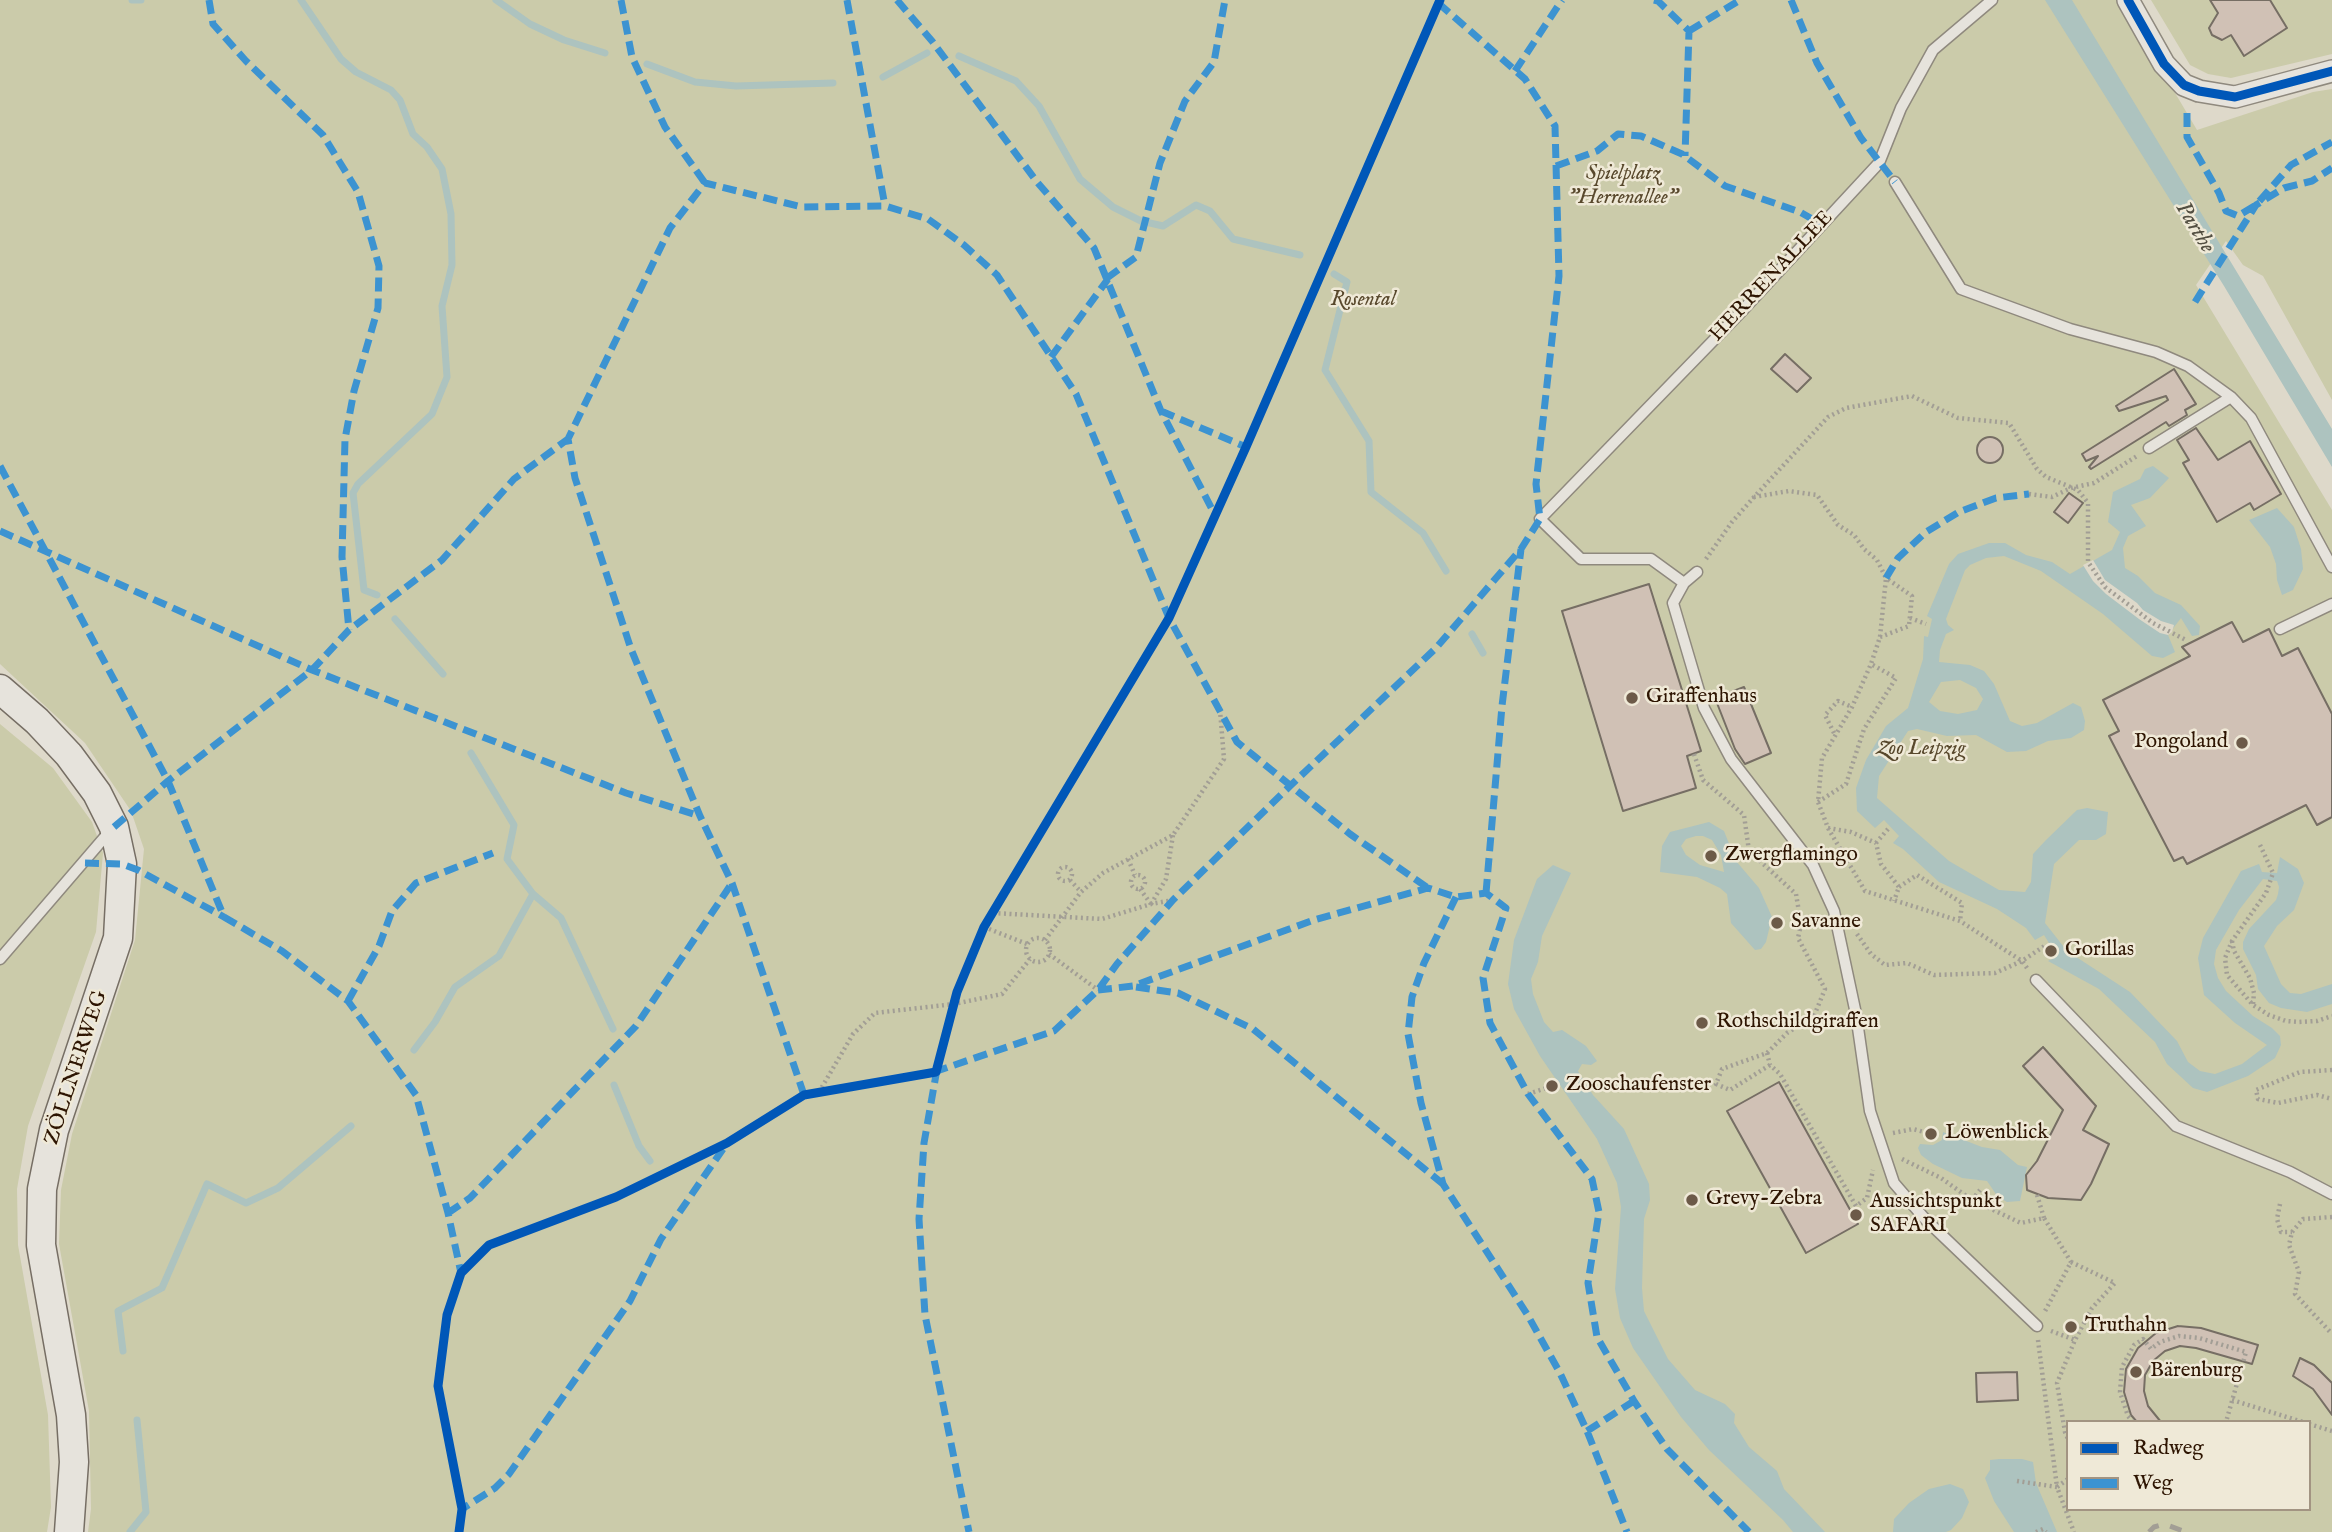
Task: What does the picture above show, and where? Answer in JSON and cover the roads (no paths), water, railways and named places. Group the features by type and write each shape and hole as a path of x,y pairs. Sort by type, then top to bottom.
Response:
{"main road":[{"name":"ZÖLLNERWEG","path":"0,689 37,721 69,755 97,793 114,827 122,864 118,938 54,1130 42,1189 41,1245 71,1415 74,1462 69,1532"}],"street":[{"path":"2128,0 2164,64 2184,85 2199,92 2235,97 2332,71"}],"lane":[{"name":"HERRENALLEE","path":"1684,583 1651,559 1581,559 1540,519 1741,312 1879,163 1900,108 1933,50 1992,0"},
{"path":"1895,182 1961,289 2070,329 2156,352 2188,366 2231,397 2251,418 2332,567"},
{"path":"2150,448 2231,397"},
{"path":"1697,572 1684,583 1673,603 1704,708 1731,759 1813,865 1834,911 1856,1014 1870,1111 1894,1183 1955,1249 2037,1325"},
{"path":"2280,629 2332,604"},
{"path":"0,959 114,827"},
{"path":"2036,979 2176,1126 2290,1172 2332,1194"}],"water":[{"name":"Parthe","path":"2045,0 2072,0 2332,429 2332,467 2224,286"},
{"path":"2153,466 2169,478 2150,498 2131,505 2146,526 2128,536 2123,548 2125,568 2138,576 2155,593 2181,605 2200,626 2199,635 2192,636 2181,618 2168,635 2175,652 2163,658 2152,656 2103,614 2041,571 2004,556 1986,558 1970,565 1965,570 1946,619 1954,630 1946,634 1939,662 1970,665 1984,671 1994,684 2010,721 2022,726 2037,723 2073,703 2081,707 2085,721 2084,730 2071,738 2048,741 2026,751 2007,752 1976,735 1947,736 1917,729 1908,731 1879,776 1877,798 1949,861 1999,890 2025,892 2031,882 2033,854 2077,810 2087,808 2108,812 2106,834 2096,840 2079,840 2054,864 2045,923 2067,951 2130,992 2177,1041 2188,1062 2200,1071 2215,1074 2242,1064 2267,1045 2235,1023 2204,995 2198,958 2203,938 2241,871 2259,864 2262,872 2277,873 2280,857 2298,869 2304,883 2294,910 2277,926 2264,946 2281,984 2290,993 2301,994 2332,984 2332,1004 2307,1012 2281,1008 2269,1003 2258,989 2256,975 2243,949 2243,942 2249,929 2276,900 2278,894 2277,881 2263,879 2239,910 2216,950 2214,964 2226,991 2253,1016 2272,1028 2280,1036 2281,1045 2275,1058 2248,1076 2207,1092 2193,1088 2167,1064 2155,1042 2099,989 2048,961 2057,956 2044,935 2035,940 2026,928 1997,909 1939,882 1893,843 1899,836 1884,820 1875,828 1857,811 1856,788 1866,760 1886,726 1908,708 1923,659 1924,636 1928,637 1932,619 1927,616 1949,564 1958,554 1989,543 2005,543 2026,555 2052,562 2070,574 2112,550 2120,532 2108,522 2113,492 2140,479 2145,469","holes":["1960,680 1976,688 1983,699 1977,710 1958,714 1940,711 1929,702 1941,682"]},
{"path":"2277,508 2294,527 2301,549 2303,569 2293,590 2282,595 2270,547 2249,520"},
{"path":"1709,822 1724,831 1736,861 1759,888 1772,917 1766,942 1761,949 1755,950 1731,923 1727,894 1720,888 1697,877 1660,872 1662,846 1670,832","holes":["1703,836 1712,840 1721,855 1724,872 1700,865 1686,855 1681,846 1686,839"]},
{"path":"1553,865 1571,873 1542,936 1538,962 1531,979 1533,994 1544,1022 1553,1032 1562,1030 1586,1046 1597,1061 1591,1065 1582,1064 1578,1071 1593,1095 1624,1129 1649,1184 1650,1200 1644,1219 1644,1311 1668,1359 1695,1390 1725,1404 1735,1414 1734,1423 1749,1447 1777,1471 1784,1489 1825,1532 1793,1532 1709,1450 1681,1417 1633,1348 1620,1318 1615,1289 1621,1207 1617,1183 1597,1139 1540,1056 1514,1009 1508,984 1514,940 1537,879"},
{"path":"1943,1132 1982,1147 2000,1150 2018,1165 2027,1167 2020,1201 2007,1202 1998,1197 1987,1181 1962,1178 1921,1155 1918,1148 1920,1144 1933,1145 1942,1140"},
{"path":"1990,1460 2033,1462 2036,1483 2057,1532 2014,1532 1994,1501 1985,1478 1990,1470"},
{"path":"1950,1484 1963,1489 1969,1502 1962,1518 1951,1530 1893,1532 1894,1519 1909,1503 1929,1489"}],"waterway":[{"path":"132,0 141,0"},
{"path":"301,0 341,59 356,72 391,90 400,100 413,134 427,147 442,169 451,214 452,265 442,306 447,377 432,414 358,484 353,493 364,590 377,595"},
{"path":"496,0 530,24 564,40 605,53"},
{"path":"883,77 927,53"},
{"path":"959,56 1016,81 1039,106 1080,179 1113,207 1141,221 1163,226 1196,205 1210,211 1233,239 1300,255"},
{"path":"647,64 695,82 736,86 833,83"},
{"path":"1334,274 1347,282 1325,370 1369,441 1371,492 1423,533 1446,571"},
{"path":"395,619 443,674"},
{"path":"1472,634 1483,653"},
{"path":"471,753 514,825 507,859 533,894 561,918 613,1029"},
{"path":"414,1050 435,1022 455,987 499,956 533,894"},
{"path":"614,1085 639,1146 650,1161"},
{"path":"123,1351 118,1311 162,1288 207,1184 246,1203 278,1188 351,1126"},
{"path":"130,1532 146,1512 137,1420"}],"railway":[{"path":"2149,1532 2164,1524 2186,1532"}],"place":[{"name":"Giraffenhaus","path":"1632,698"},
{"name":"Pongoland","path":"2242,743"},
{"name":"Zwergflamingo","path":"1711,856"},
{"name":"Savanne","path":"1777,923"},
{"name":"Gorillas","path":"2051,951"},
{"name":"Rothschildgiraffen","path":"1702,1023"},
{"name":"Zooschaufenster","path":"1552,1086"},
{"name":"Löwenblick","path":"1931,1134"},
{"name":"Grevy-Zebra","path":"1692,1200"},
{"name":"Aussichtspunkt SAFARI","path":"1856,1215"},
{"name":"Truthahn","path":"2071,1327"},
{"name":"Bärenburg","path":"2136,1372"}],"park label":[{"name":"Spielplatz \"Herrenallee\"","path":"1623,187"},
{"name":"Rosental","path":"1363,301"},
{"name":"Zoo Leipzig","path":"1921,750"}]}
